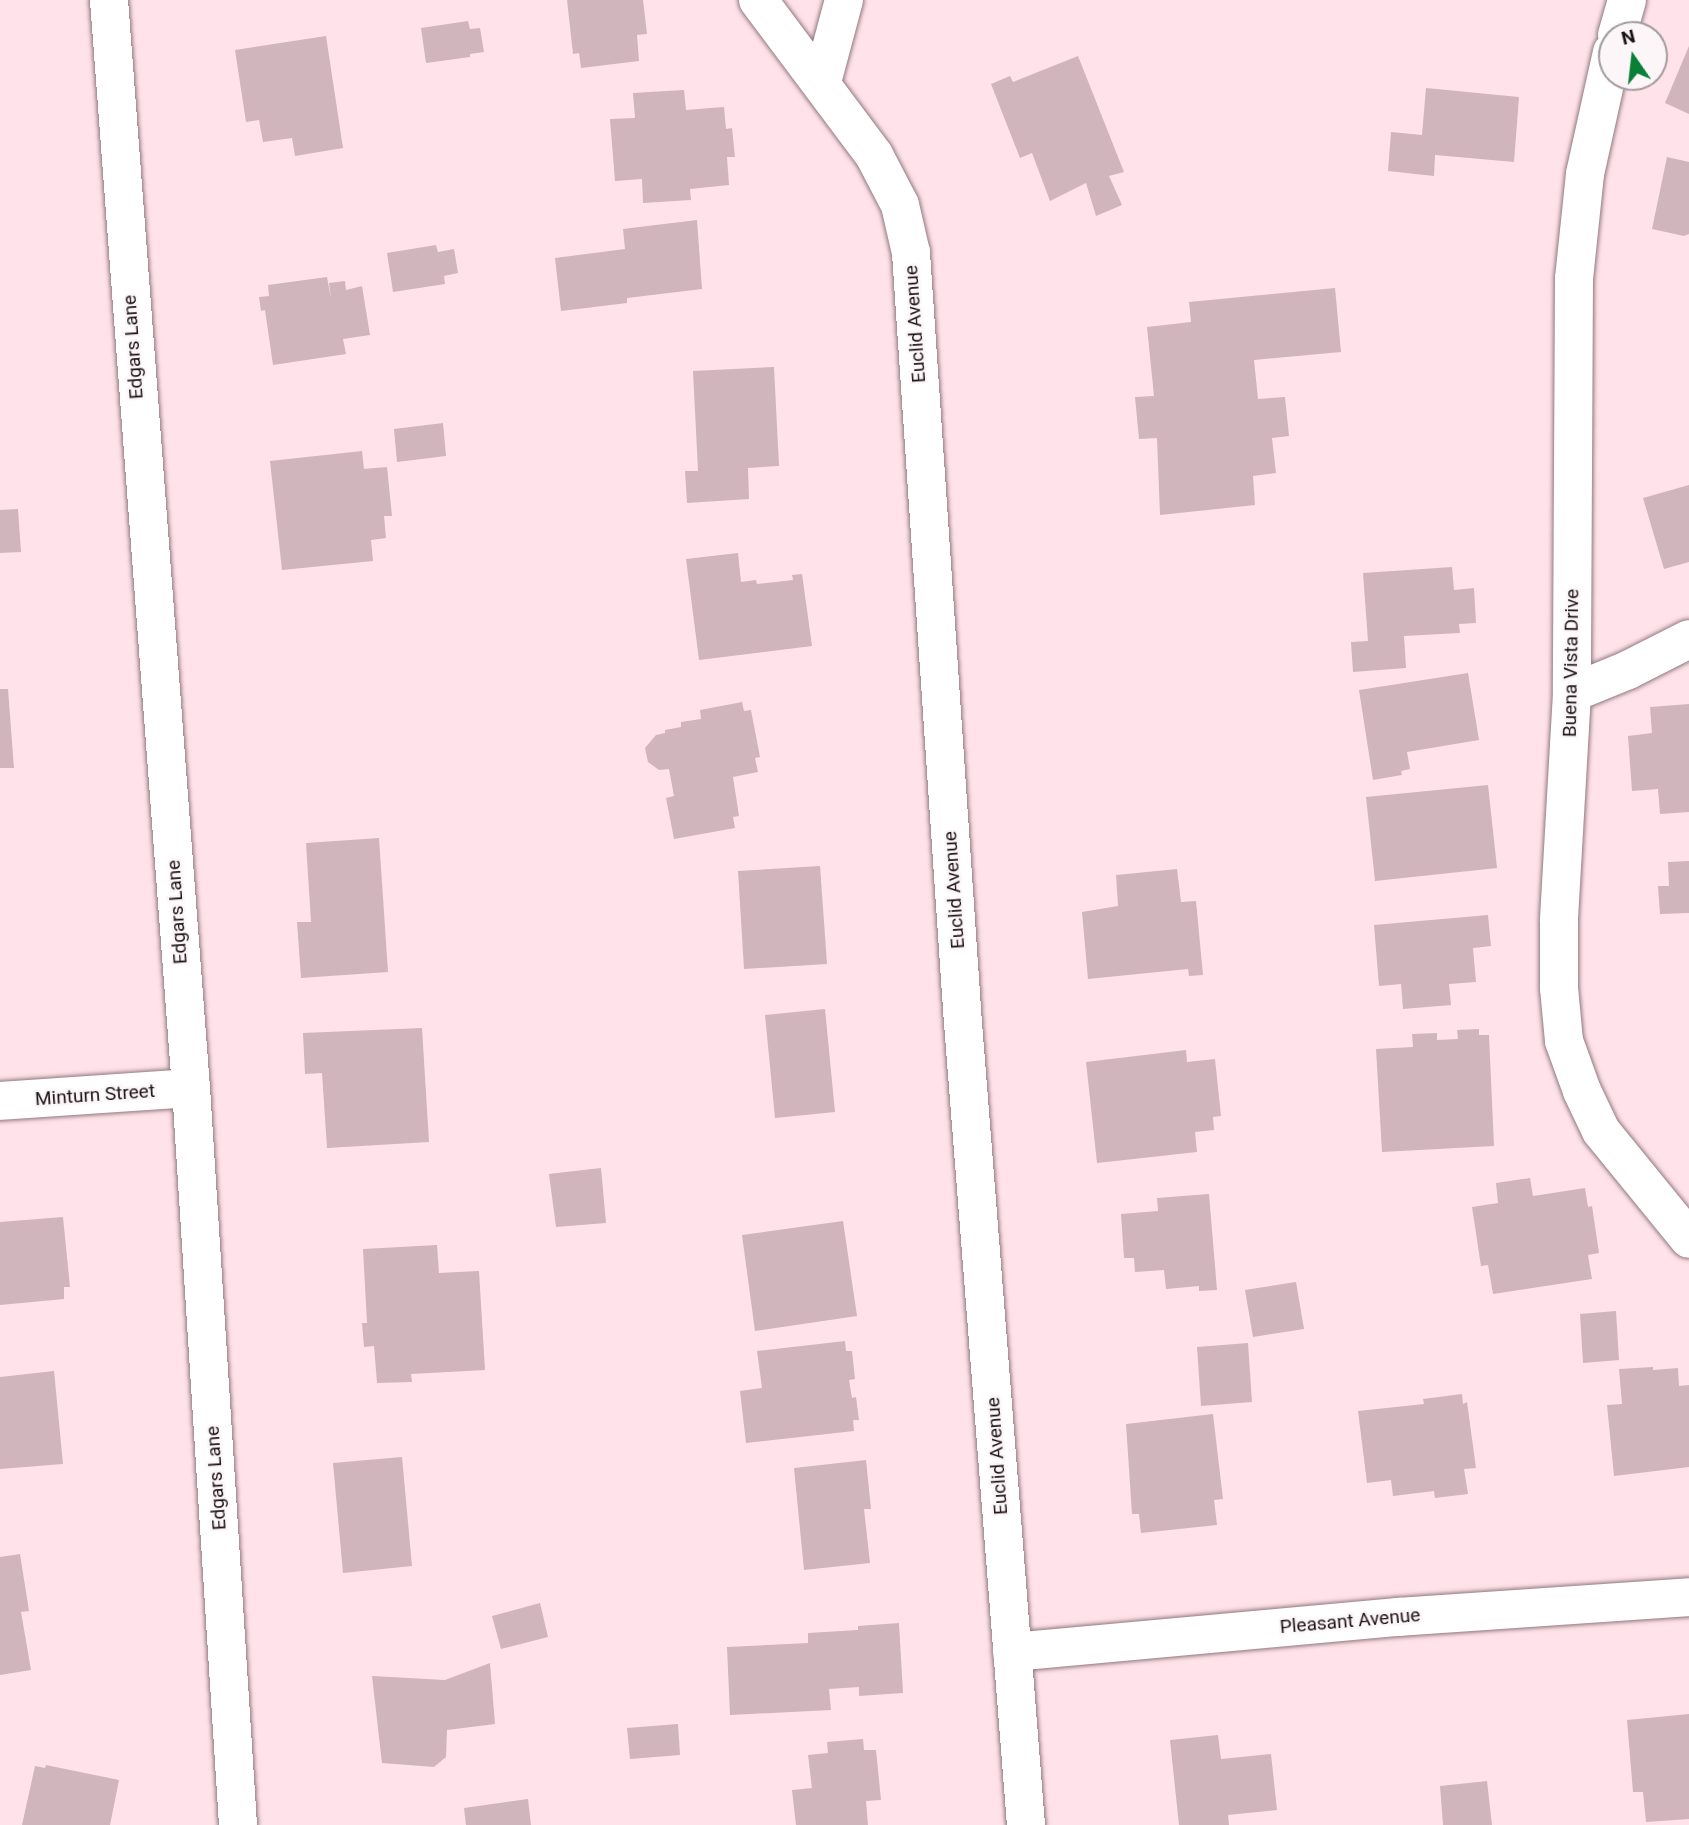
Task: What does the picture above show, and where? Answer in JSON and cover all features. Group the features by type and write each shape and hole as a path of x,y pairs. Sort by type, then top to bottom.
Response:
{"street":[{"name":"Edgars Lane","path":"109,0 191,1088 238,1825"},
{"name":"Euclid Avenue","path":"758,0 822,82 874,155 900,205 911,253 962,1023 1026,1825"},
{"path":"822,82 844,0"},
{"path":"1621,21 1627,0"},
{"name":"Buena Vista Drive","path":"1603,91 1585,174 1574,278 1572,693 1559,921 1559,988 1564,1041 1582,1091 1601,1131 1689,1239"},
{"path":"1572,693 1628,670 1689,639"},
{"name":"Minturn Street","path":"0,1101 191,1088"},
{"name":"Pleasant Avenue","path":"1012,1652 1398,1617 1689,1597"}],"building":[{"path":"567,0 643,0 647,34 637,35 639,61 581,68 579,53 573,54"},
{"path":"468,21 470,29 480,28 484,52 470,54 470,57 426,63 421,28"},
{"path":"326,36 343,148 295,156 292,138 263,142 259,120 246,122 235,50"},
{"path":"1689,46 1689,114 1665,103"},
{"path":"1078,56 1124,172 1109,176 1122,205 1096,216 1086,183 1050,201 1032,153 1020,158 991,84 1010,76 1013,82"},
{"path":"1426,88 1519,97 1514,162 1435,155 1434,176 1388,171 1391,132 1422,135"},
{"path":"684,90 686,110 724,107 726,129 732,128 735,157 727,157 729,185 690,189 691,200 643,203 642,179 615,181 610,119 635,118 633,93"},
{"path":"1667,157 1689,162 1689,234 1684,236 1652,229"},
{"path":"697,220 702,289 627,298 627,303 561,311 555,258 625,249 623,229"},
{"path":"436,245 438,252 454,249 458,273 444,276 445,284 393,292 387,253"},
{"path":"327,277 331,299 329,283 345,281 346,290 362,286 370,335 343,339 346,354 273,365 265,310 261,311 259,297 269,296 268,285"},
{"path":"1335,288 1341,352 1254,360 1258,399 1285,397 1289,436 1272,438 1276,473 1253,476 1255,505 1160,515 1157,438 1139,439 1135,397 1154,396 1147,327 1191,322 1189,302"},
{"path":"774,367 779,466 748,468 749,499 687,503 685,471 698,471 693,371"},
{"path":"443,423 446,456 397,462 394,429"},
{"path":"362,451 364,469 387,467 392,516 384,516 386,538 371,540 373,561 282,570 270,461"},
{"path":"1689,485 1689,562 1664,569 1643,498"},
{"path":"18,509 21,552 0,553 0,510"},
{"path":"738,553 741,582 756,580 757,584 793,580 792,575 802,574 812,646 699,660 686,559"},
{"path":"1452,567 1454,590 1474,588 1476,623 1459,624 1460,633 1404,636 1406,668 1353,672 1351,642 1368,641 1363,573"},
{"path":"1468,673 1479,740 1407,752 1410,769 1401,771 1402,775 1373,780 1359,690"},
{"path":"0,689 8,689 14,768 0,768"},
{"path":"742,702 744,711 751,710 760,757 755,758 758,772 733,777 739,816 733,817 735,828 674,839 666,798 674,796 669,769 659,770 648,762 645,748 656,735 665,733 665,730 681,727 681,722 701,719 700,710"},
{"path":"1689,704 1689,812 1660,814 1658,789 1632,791 1628,736 1652,733 1650,707"},
{"path":"1488,785 1497,868 1375,881 1366,797"},
{"path":"379,838 388,972 301,978 297,922 311,922 306,843"},
{"path":"1689,861 1689,913 1660,914 1658,886 1669,886 1668,862"},
{"path":"820,866 827,964 744,969 738,871"},
{"path":"1177,869 1181,902 1196,901 1203,975 1189,976 1188,969 1088,979 1082,912 1118,906 1116,875"},
{"path":"1488,915 1491,946 1473,948 1476,982 1449,984 1451,1005 1403,1009 1401,984 1379,986 1374,925"},
{"path":"825,1009 835,1112 775,1118 765,1015"},
{"path":"422,1028 429,1142 327,1148 322,1073 305,1074 303,1033"},
{"path":"1479,1029 1479,1035 1489,1035 1494,1146 1382,1152 1376,1049 1413,1047 1412,1034 1437,1033 1437,1040 1458,1039 1457,1030"},
{"path":"1186,1050 1187,1062 1215,1059 1221,1116 1213,1117 1214,1130 1195,1132 1197,1152 1097,1163 1086,1062"},
{"path":"601,1168 606,1223 556,1227 549,1174"},
{"path":"1530,1178 1533,1196 1585,1188 1588,1207 1592,1206 1599,1253 1588,1255 1592,1279 1493,1294 1488,1265 1481,1266 1472,1207 1498,1203 1496,1183"},
{"path":"1209,1194 1217,1290 1199,1291 1199,1286 1166,1289 1164,1270 1135,1272 1134,1258 1124,1258 1121,1214 1158,1211 1157,1198"},
{"path":"63,1217 70,1287 64,1287 64,1299 0,1305 0,1222"},
{"path":"843,1221 857,1316 755,1331 742,1235"},
{"path":"437,1245 439,1273 479,1271 485,1370 411,1374 412,1382 377,1383 374,1346 364,1347 362,1323 367,1323 363,1249"},
{"path":"1296,1282 1304,1329 1253,1337 1245,1290"},
{"path":"1616,1311 1619,1360 1583,1363 1580,1314"},
{"path":"845,1341 846,1351 852,1351 855,1379 849,1380 852,1398 856,1397 859,1420 853,1420 854,1431 746,1443 740,1391 762,1388 757,1351"},
{"path":"1248,1343 1252,1402 1201,1406 1197,1347"},
{"path":"1653,1367 1653,1370 1678,1368 1679,1386 1689,1385 1689,1467 1614,1476 1607,1405 1622,1404 1619,1369"},
{"path":"54,1371 63,1464 0,1469 0,1377"},
{"path":"1462,1394 1463,1404 1467,1402 1476,1468 1464,1469 1468,1494 1435,1498 1434,1491 1393,1496 1391,1480 1367,1483 1358,1411 1424,1404 1423,1399"},
{"path":"1213,1414 1223,1499 1214,1500 1217,1525 1141,1533 1139,1514 1132,1514 1126,1424"},
{"path":"402,1457 412,1566 343,1573 333,1463"},
{"path":"866,1460 871,1509 864,1509 870,1563 804,1570 794,1468"},
{"path":"20,1554 29,1611 21,1612 31,1670 0,1675 0,1557"},
{"path":"540,1603 548,1637 501,1649 492,1616"},
{"path":"899,1623 903,1693 859,1696 859,1687 829,1689 831,1710 730,1715 727,1647 808,1643 808,1633 858,1630 858,1626"},
{"path":"490,1663 495,1724 447,1730 446,1757 434,1767 382,1763 372,1676 445,1680"},
{"path":"1689,1714 1689,1819 1646,1822 1643,1792 1633,1792 1627,1720"},
{"path":"678,1724 680,1755 630,1759 627,1728"},
{"path":"1218,1735 1221,1759 1271,1754 1277,1810 1228,1815 1229,1825 1179,1825 1170,1740"},
{"path":"863,1739 864,1750 876,1750 881,1800 866,1801 868,1825 796,1825 792,1790 812,1788 808,1755 828,1753 827,1742"},
{"path":"46,1765 119,1780 110,1825 22,1825 35,1766 45,1768"},
{"path":"1487,1781 1492,1825 1443,1825 1440,1786"},
{"path":"528,1799 531,1825 466,1825 464,1808"}]}
